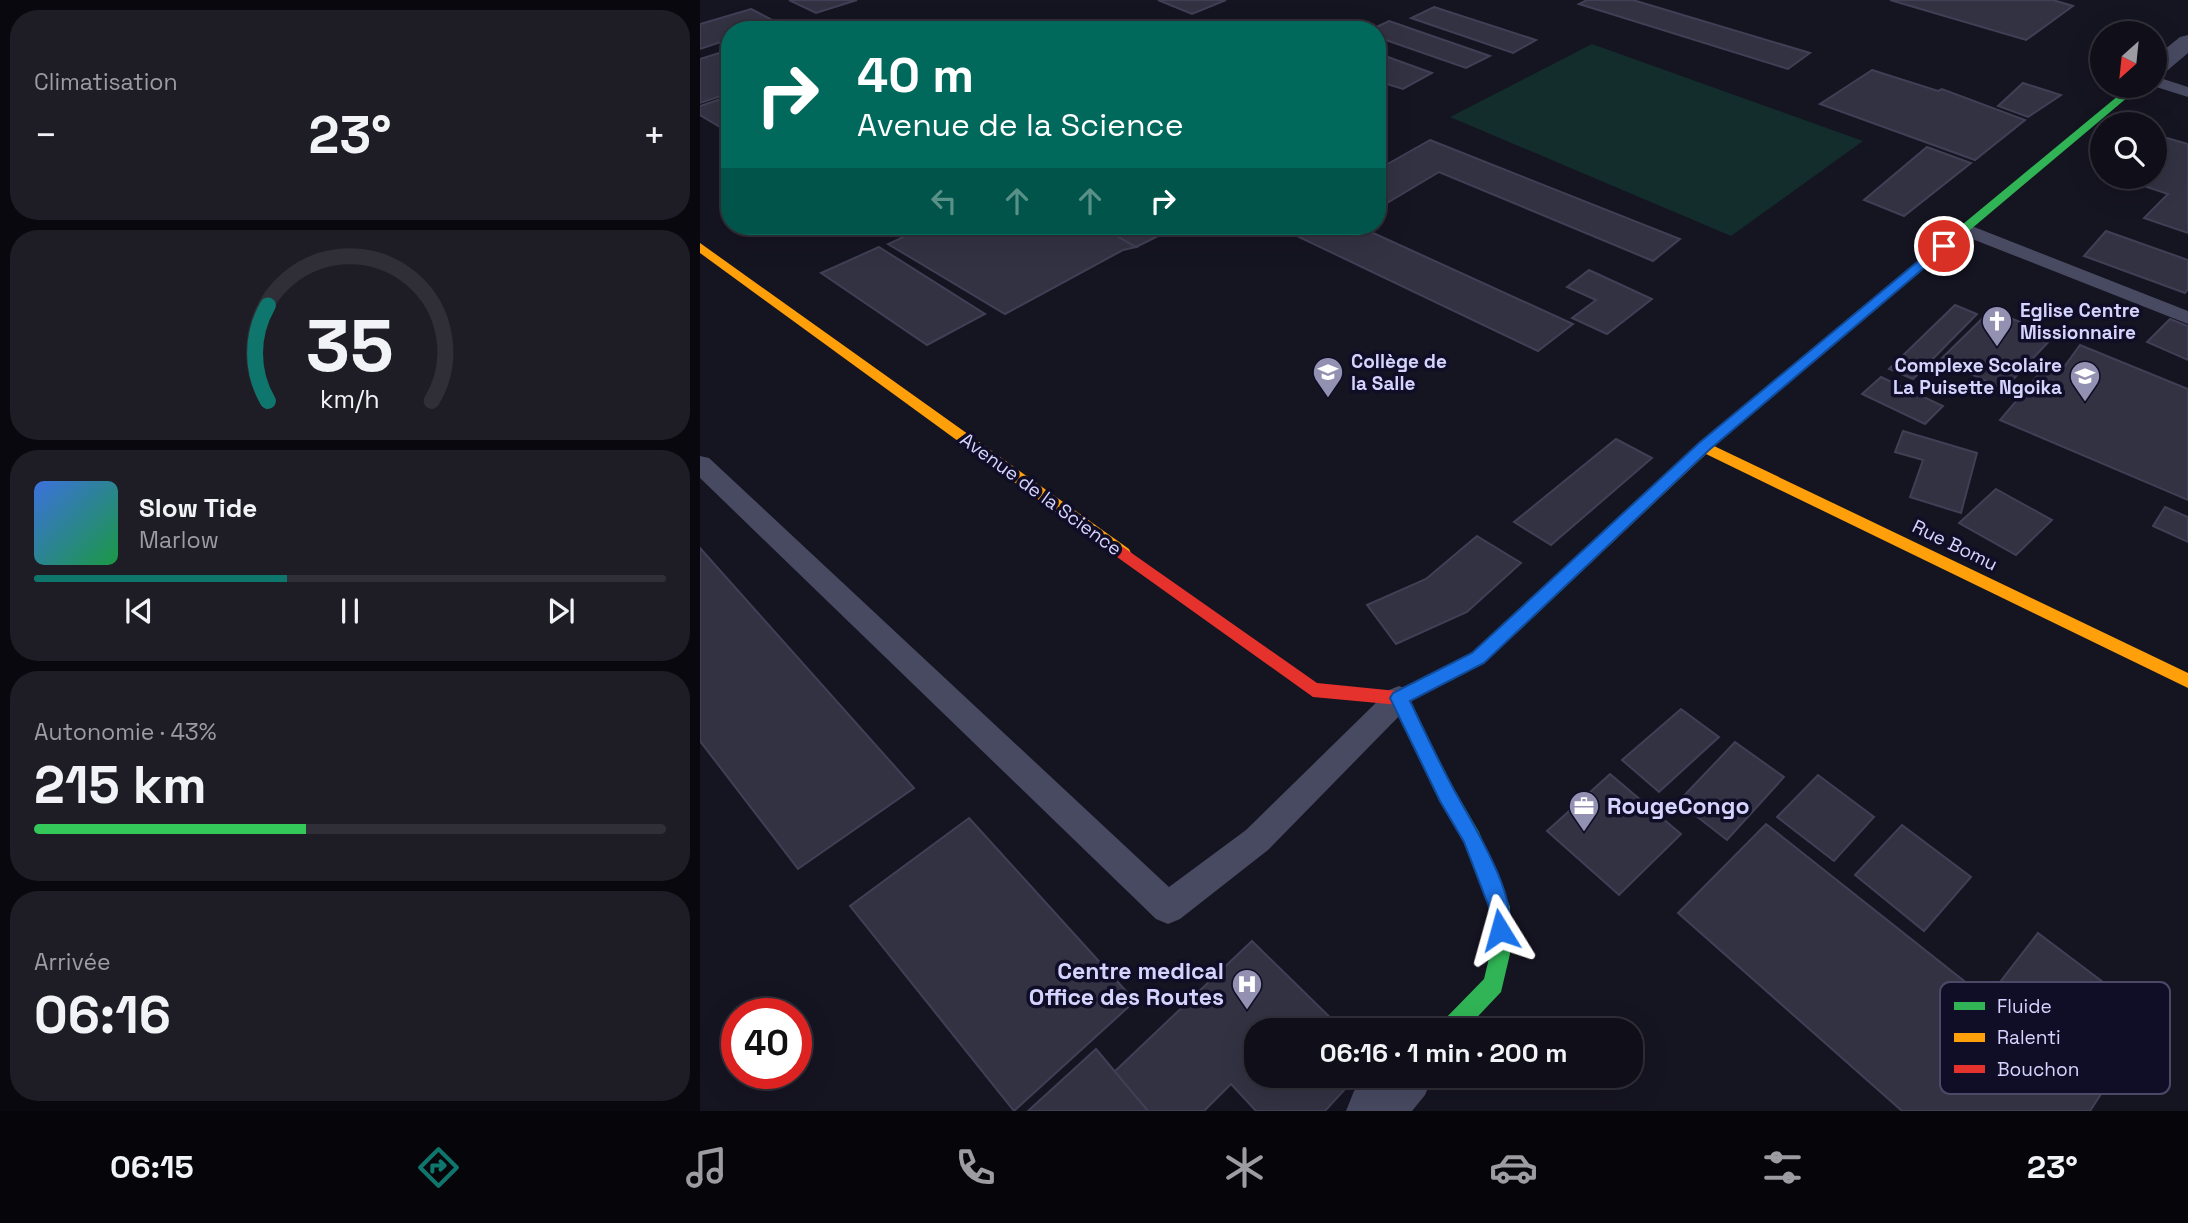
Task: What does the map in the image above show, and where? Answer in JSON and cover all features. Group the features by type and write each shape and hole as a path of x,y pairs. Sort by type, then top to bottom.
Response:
{"street":[{"path":"2167,59 2188,42"},
{"path":"1461,1018 1493,985 1500,954 1500,907 1472,838 1447,795 1399,698 1478,658 1704,447 2122,98"},
{"name":"Avenue de la Science","path":"700,247 1313,690 1399,698"},
{"name":"Rue Bomu","path":"1704,447 2188,681"}],"lane":[{"path":"2167,85 2188,92"},
{"path":"1964,229 2188,318"},
{"path":"700,464 1168,908 1257,840 1399,698"}],"green space":[{"path":"1592,44 1863,141 1731,236 1450,117"}],"building":[{"path":"789,0 857,0 816,13"},
{"path":"1158,0 1226,0 1192,14"},
{"path":"1587,0 1633,0 1810,53 1788,69 1579,4"},
{"path":"1890,0 2053,0 2073,6 2026,40"},
{"path":"1434,7 1536,40 1513,53 1411,18"},
{"path":"751,9 774,21 721,21 721,42 700,49 700,24"},
{"path":"1389,21 1490,56 1466,68 1386,40 1386,22"},
{"path":"721,52 721,96 700,103 700,59"},
{"path":"1386,56 1432,73 1403,89 1386,84"},
{"path":"1872,70 1938,91 1942,89 2025,120 1975,160 1820,104"},
{"path":"2023,83 2061,95 2028,117 1998,106"},
{"path":"721,99 721,128 700,115 700,106"},
{"path":"2167,138 2188,144 2188,233 2144,218 2168,194 2153,189 2167,189"},
{"path":"1430,140 1680,239 1653,261 1439,172 1386,204 1386,165"},
{"path":"1927,147 1971,163 1904,216 1864,200"},
{"path":"2106,231 2188,260 2188,289 2185,293 2084,256"},
{"path":"908,235 1115,235 1136,247 1123,250 1005,314 888,244"},
{"path":"1115,235 1160,235 1136,247"},
{"path":"1295,235 1378,235 1573,324 1538,351"},
{"path":"879,247 985,314 927,345 821,273"},
{"path":"1589,270 1652,299 1607,334 1572,318 1596,300 1567,287"},
{"path":"1955,305 1977,314 1913,379 1889,369"},
{"name":"Eglise Centre Missionnaire","path":"1991,310 2054,336 2004,389 1940,360"},
{"path":"2170,319 2188,326 2188,360 2147,342"},
{"path":"2080,345 2188,389 2188,500 2000,420 2049,362 2064,367"},
{"path":"1881,377 1943,406 1925,424 1862,394"},
{"path":"1903,431 1977,453 1961,513 1910,497 1923,460 1895,452"},
{"path":"1616,439 1652,458 1551,545 1514,522"},
{"path":"1996,489 2052,520 2016,555 1959,523"},
{"path":"2165,507 2188,517 2188,542 2153,526"},
{"path":"1477,536 1521,563 1467,612 1396,644 1367,605 1426,579"},
{"path":"700,548 914,788 798,869 700,741"},
{"path":"1681,709 1719,737 1659,792 1622,760"},
{"path":"1735,742 1784,777 1727,840 1678,802"},
{"path":"1610,774 1681,834 1619,895 1547,831"},
{"path":"1818,775 1874,817 1834,861 1777,817"},
{"path":"969,818 1135,1001 1014,1111 850,906"},
{"path":"1766,824 1965,982 1940,982 1940,1094 2101,1094 2090,1111 1902,1111 1678,913"},
{"path":"1902,825 1971,877 1924,931 1855,875"},
{"path":"2038,933 2103,982 2000,982"},
{"path":"1252,941 1331,1018 1244,1018 1244,1088 1346,1088 1325,1111 1256,1111 1231,1084 1204,1111 1148,1111 1114,1072"},
{"path":"1096,1049 1148,1111 1028,1111"}],"traffic: fast":[{"path":"1909,275 2122,98"},
{"path":"1399,698 1447,795 1472,838 1500,907 1500,954 1493,985 1461,1018"}],"traffic: slow":[{"path":"700,247 1123,553"},
{"path":"1503,635 1704,447 1909,275"},
{"path":"1704,447 2188,681"}],"traffic: jam":[{"path":"1123,553 1313,690 1399,698 1478,658 1503,635"}],"place":[{"name":"Eglise Centre Missionnaire","path":"1997,348"},
{"name":"Collège de la Salle","path":"1328,399"},
{"name":"Complexe Scolaire La Puisette Ngoika","path":"2085,403"},
{"name":"RougeCongo","path":"1584,833"},
{"name":"Centre medical Office des Routes","path":"1247,1011"}],"route":[{"path":"1500,930 1500,907 1472,838 1447,795 1399,698 1478,658 1704,447 1944,246"}]}
